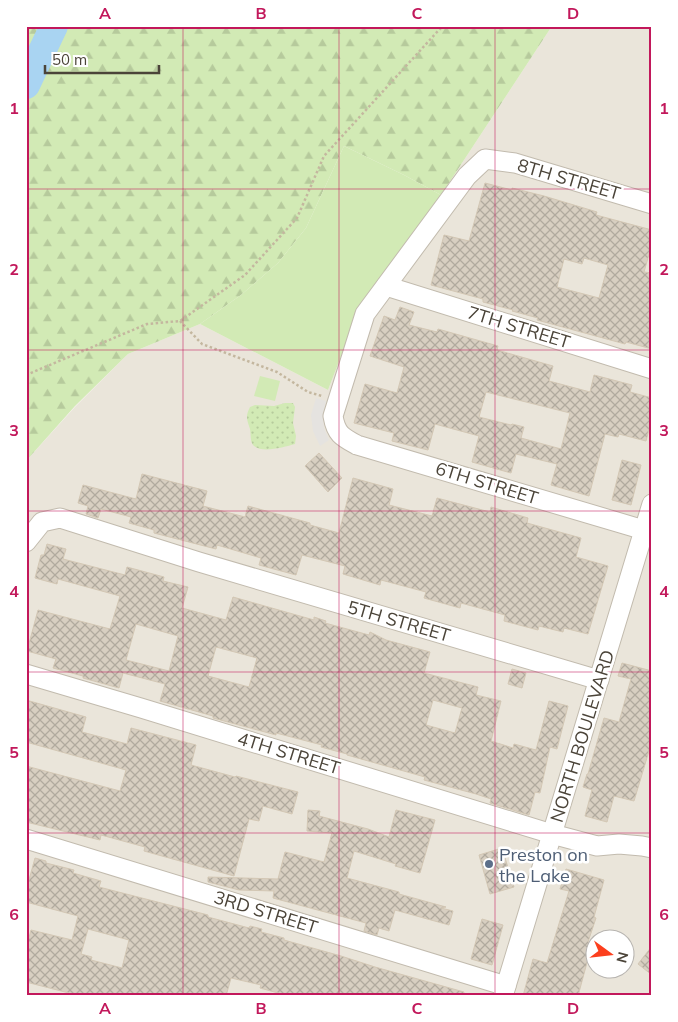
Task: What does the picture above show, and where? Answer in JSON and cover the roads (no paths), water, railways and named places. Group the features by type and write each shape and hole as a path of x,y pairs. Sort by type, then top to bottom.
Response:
{"street":[{"name":"8TH STREET","path":"386,286 467,176 485,159 515,162 652,204"},
{"name":"7TH STREET","path":"386,286 652,369"},
{"name":"6TH STREET","path":"386,286 365,314 333,416 335,428 345,439 358,445 644,530"},
{"name":"NORTH BOULEVARD","path":"504,991 652,504"},
{"name":"5TH STREET","path":"26,542 42,522 60,518 199,562 598,680"},
{"name":"4TH STREET","path":"26,674 552,834 597,846 619,844 652,848"},
{"name":"3RD STREET","path":"26,839 116,866 504,991"}],"waterway":[{"path":"26,85 54,26"}],"place":[{"name":"Preston on the Lake","path":"489,864"}]}
